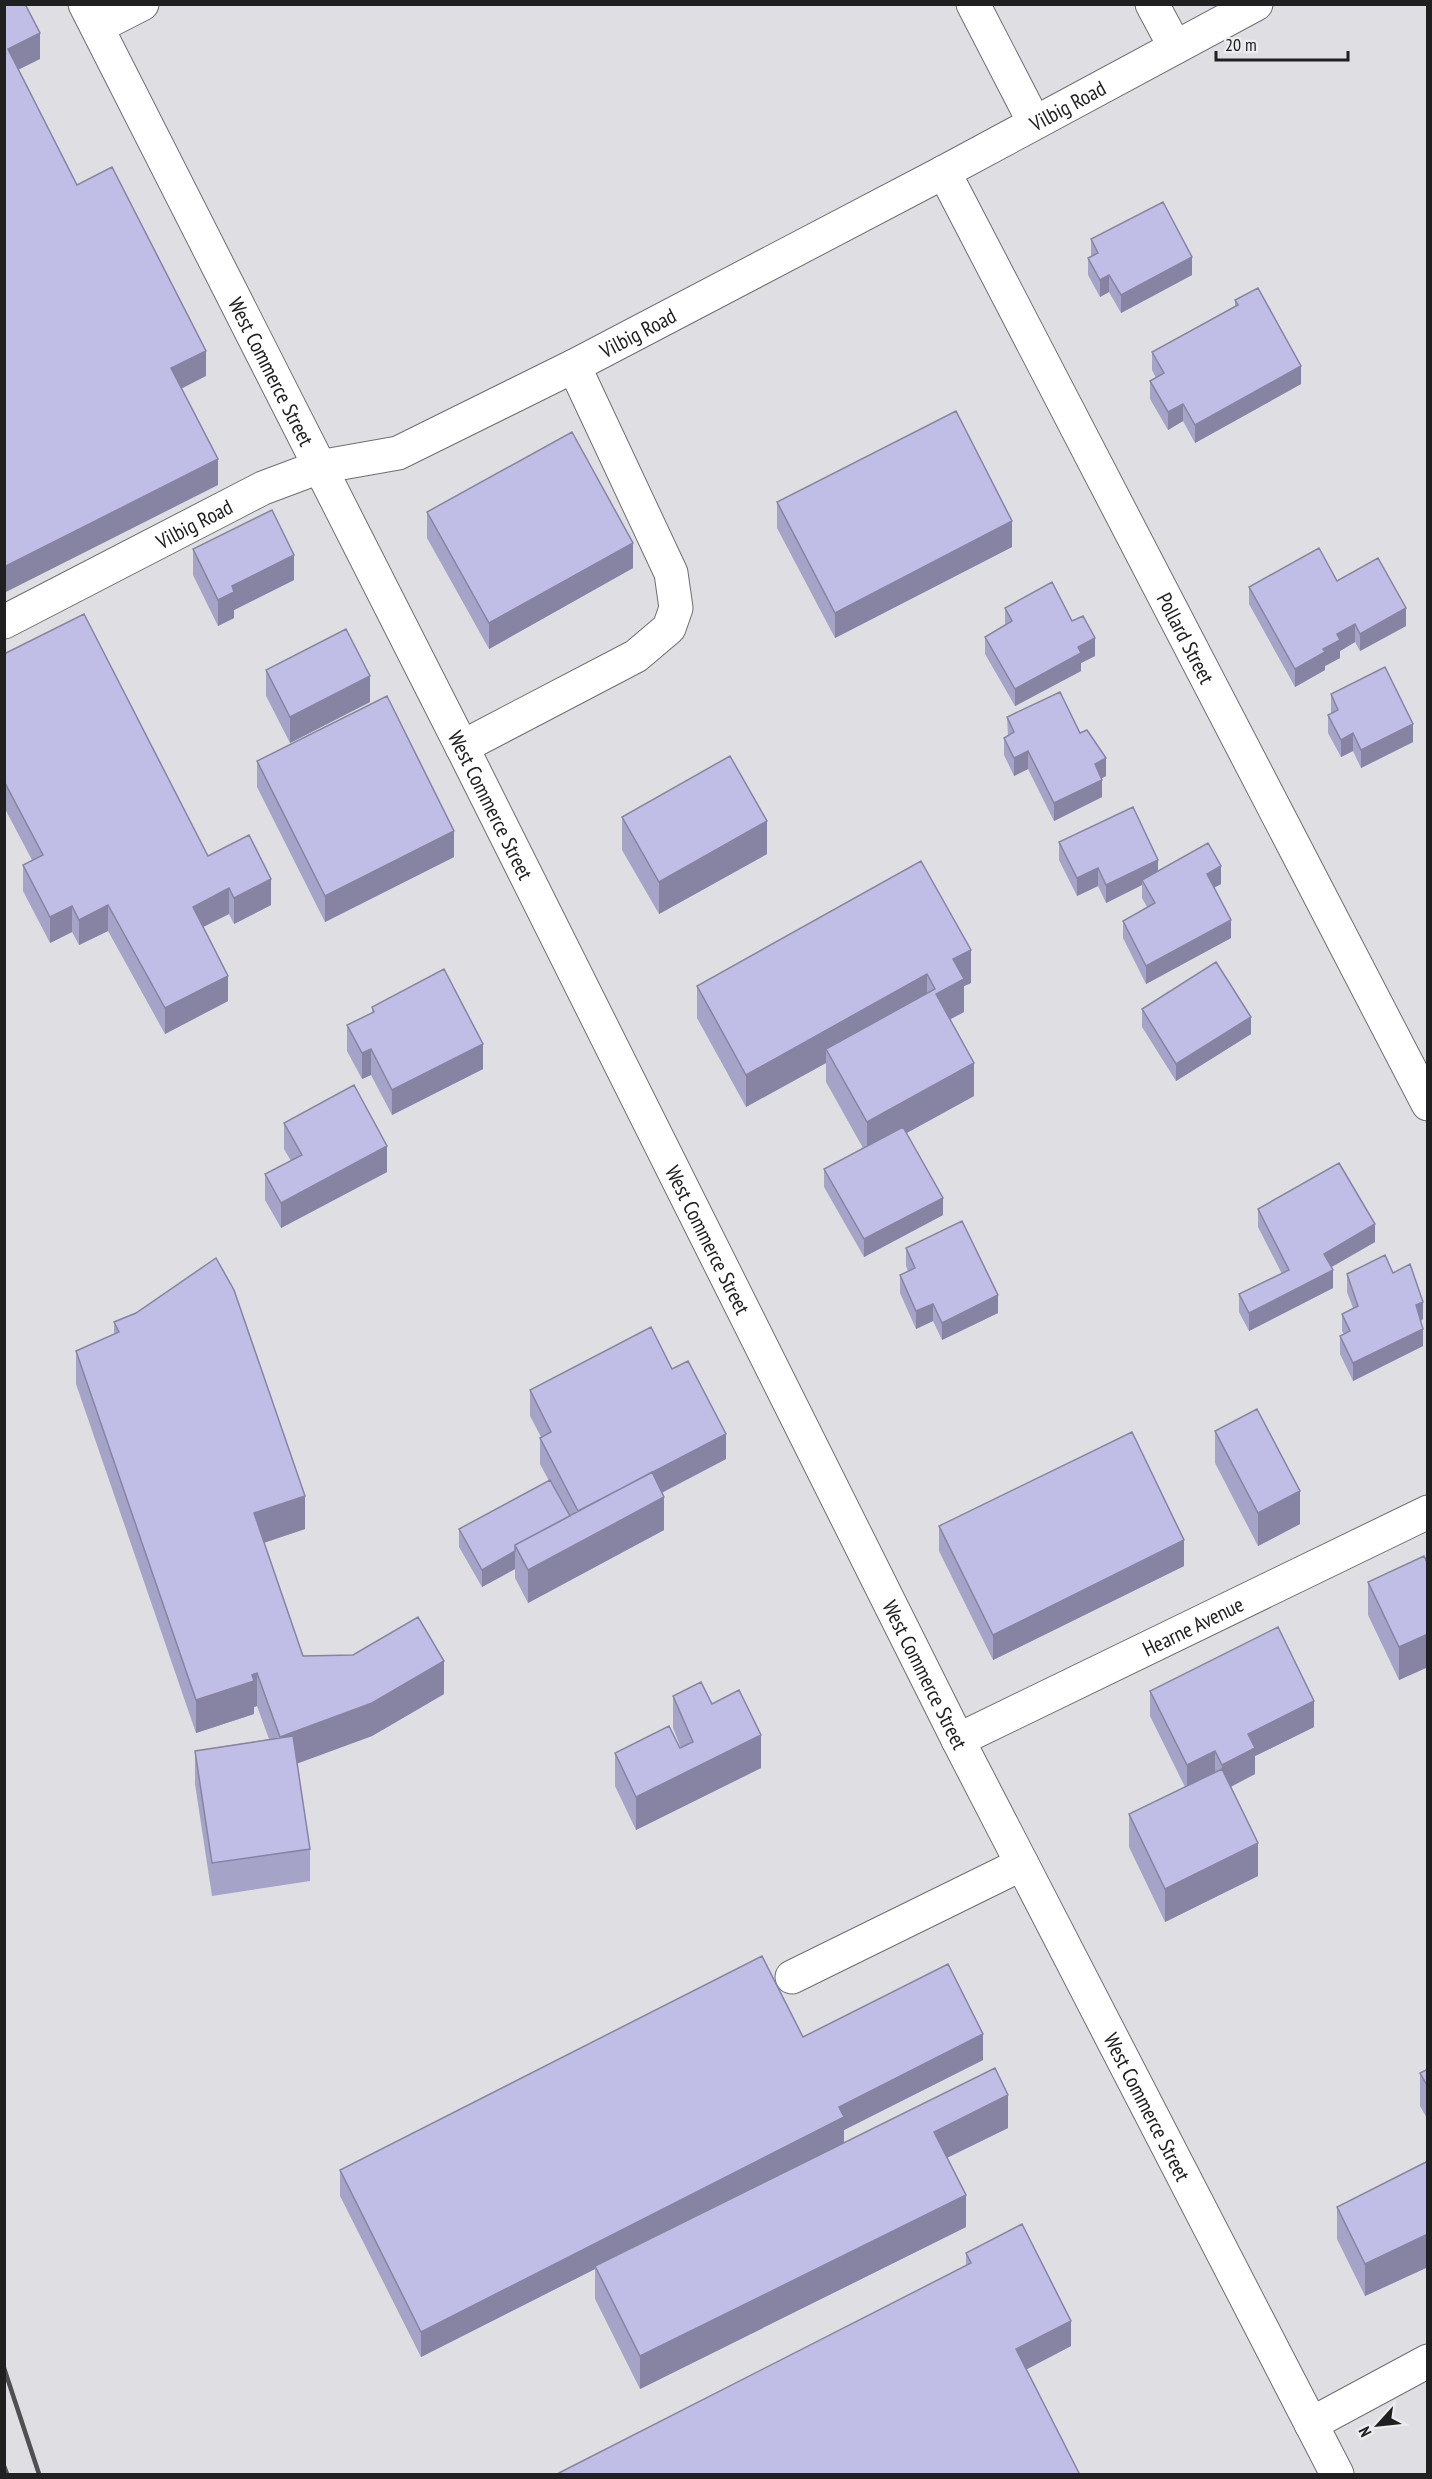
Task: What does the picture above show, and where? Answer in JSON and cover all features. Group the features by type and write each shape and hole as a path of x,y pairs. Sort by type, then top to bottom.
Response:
{"street":[{"path":"91,16 142,4"},
{"path":"974,4 1034,122"},
{"path":"1152,4 1175,47"},
{"name":"Vilbig Road","path":"4,622 263,488 319,467 398,453 574,366 944,172 1256,4"},
{"name":"West Commerce Street","path":"91,16 462,747 958,1740 1337,2475"},
{"name":"Pollard Street","path":"944,172 1428,1104"},
{"path":"462,747 636,656 669,628 676,608 671,573 574,366"},
{"name":"Hearne Avenue","path":"958,1740 1428,1512"},
{"path":"792,1977 1022,1864"},
{"path":"1311,2424 1428,2361"}],"building":[{"path":"4,4 25,4 40,33 8,49 77,185 112,167 206,351 171,368 218,459 4,567"},
{"path":"1163,202 1192,257 1121,295 1109,275 1100,280 1088,258 1098,253 1091,239"},
{"path":"1258,288 1301,366 1195,425 1183,404 1168,412 1150,381 1164,373 1152,352 1238,305 1235,300"},
{"path":"956,411 1012,521 835,613 777,502"},
{"path":"572,432 633,543 489,623 427,512"},
{"path":"272,510 294,555 232,586 234,592 218,600 193,549"},
{"path":"1319,548 1337,581 1378,558 1406,608 1360,634 1355,624 1337,634 1340,640 1323,649 1325,652 1295,669 1249,587"},
{"path":"1052,582 1072,621 1083,616 1095,638 1078,647 1081,653 1015,689 985,637 1012,621 1005,608"},
{"path":"84,614 208,856 249,835 271,879 234,898 229,888 193,907 228,976 165,1008 108,905 79,920 72,906 50,917 23,865 43,855 4,781 4,654"},
{"path":"346,629 370,676 290,717 266,670"},
{"path":"1385,667 1413,724 1361,750 1353,733 1341,740 1328,715 1338,710 1331,694"},
{"path":"1060,692 1080,733 1087,730 1106,758 1095,764 1102,780 1054,803 1028,751 1014,758 1004,738 1014,732 1007,717"},
{"path":"387,696 454,831 325,896 257,761"},
{"path":"730,756 767,821 659,882 622,817"},
{"path":"1133,807 1158,860 1106,885 1098,868 1077,878 1059,842"},
{"path":"1208,843 1221,866 1207,874 1231,920 1146,966 1123,921 1155,903 1142,880"},
{"path":"921,861 971,950 953,959 964,979 936,994 974,1063 867,1122 826,1049 935,989 927,974 746,1075 697,986"},
{"path":"1216,962 1251,1017 1176,1064 1142,1009"},
{"path":"444,969 483,1044 392,1090 371,1049 362,1053 347,1025 374,1012 372,1007"},
{"path":"354,1085 387,1146 281,1203 265,1174 302,1155 284,1123"},
{"path":"903,1127 943,1198 864,1239 824,1169"},
{"path":"1339,1163 1375,1224 1324,1254 1333,1270 1249,1313 1239,1294 1289,1270 1258,1209"},
{"path":"962,1221 998,1295 942,1323 933,1304 916,1311 900,1275 915,1268 906,1248"},
{"path":"1385,1255 1393,1273 1410,1264 1423,1302 1416,1305 1423,1329 1353,1363 1340,1336 1350,1331 1342,1314 1358,1306 1347,1274"},
{"path":"216,1258 234,1290 305,1496 254,1513 303,1656 353,1655 418,1617 444,1661 372,1703 280,1737 257,1673 252,1675 254,1681 196,1700 76,1351 119,1332 114,1322 136,1313"},
{"path":"651,1327 672,1369 688,1361 726,1434 578,1511 540,1438 551,1432 530,1390"},
{"path":"1257,1409 1300,1491 1258,1513 1215,1431"},
{"path":"1132,1432 1184,1540 993,1635 939,1526"},
{"path":"652,1472 664,1497 528,1570 515,1545"},
{"path":"550,1480 570,1516 515,1545 515,1551 482,1570 459,1529"},
{"path":"1424,1556 1428,1564 1428,1634 1399,1647 1368,1582"},
{"path":"1278,1627 1314,1701 1248,1734 1255,1748 1222,1765 1215,1751 1187,1765 1150,1691"},
{"path":"701,1682 712,1704 739,1690 761,1735 636,1797 615,1753 669,1726 680,1748 693,1742 673,1696"},
{"path":"293,1736 310,1849 212,1863 195,1751"},
{"path":"1222,1769 1258,1843 1165,1889 1129,1814"},
{"path":"762,1956 803,2037 948,1964 983,2034 839,2107 844,2117 421,2332 340,2170"},
{"path":"995,2068 1008,2095 934,2132 966,2195 640,2356 595,2266"},
{"path":"1428,2069 1428,2087 1420,2073"},
{"path":"1428,2161 1428,2234 1365,2264 1337,2207"},
{"path":"1022,2224 1071,2321 1016,2349 1080,2475 555,2475 971,2263 966,2253"}],"railway":[{"path":"4,2368 39,2474"},
{"path":"4,2466 7,2474"}]}
